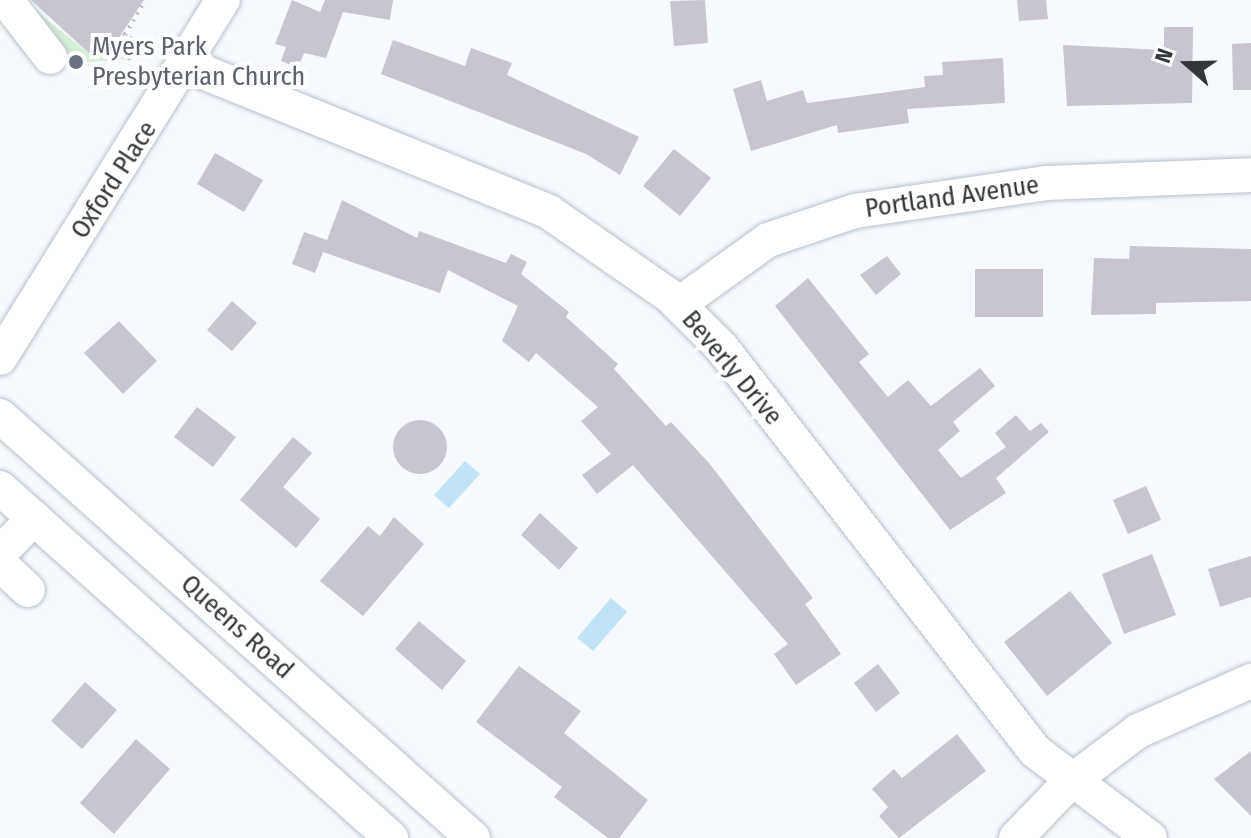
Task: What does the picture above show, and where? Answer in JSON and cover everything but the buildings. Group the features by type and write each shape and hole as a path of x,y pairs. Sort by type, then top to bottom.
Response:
{"street":[{"path":"6,0 50,57"},
{"name":"Oxford Place","path":"0,358 186,65 223,0"},
{"name":"Beverly Drive","path":"186,65 549,212 679,304 722,348 1035,751 1069,783 1150,838"},
{"name":"Portland Avenue","path":"679,304 768,240 855,211 1046,183 1251,175"},
{"name":"Queens Road","path":"0,416 473,838"},
{"name":"Queens Road","path":"0,488 391,838"},
{"path":"0,553 34,518"},
{"path":"0,564 28,590"},
{"path":"1016,838 1069,783 1138,731 1251,681"},
{"path":"321,776 358,736"}],"path":[{"path":"145,0 146,9 124,34 153,55"},
{"path":"128,60 138,45"}],"green space":[{"path":"23,0 92,56 119,38 132,48 125,59 76,63"}],"water":[{"path":"465,461 480,474 449,508 434,495"},
{"path":"611,598 627,612 593,651 577,638"}],"place":[{"name":"Myers Park Presbyterian Church","path":"76,62"}]}
